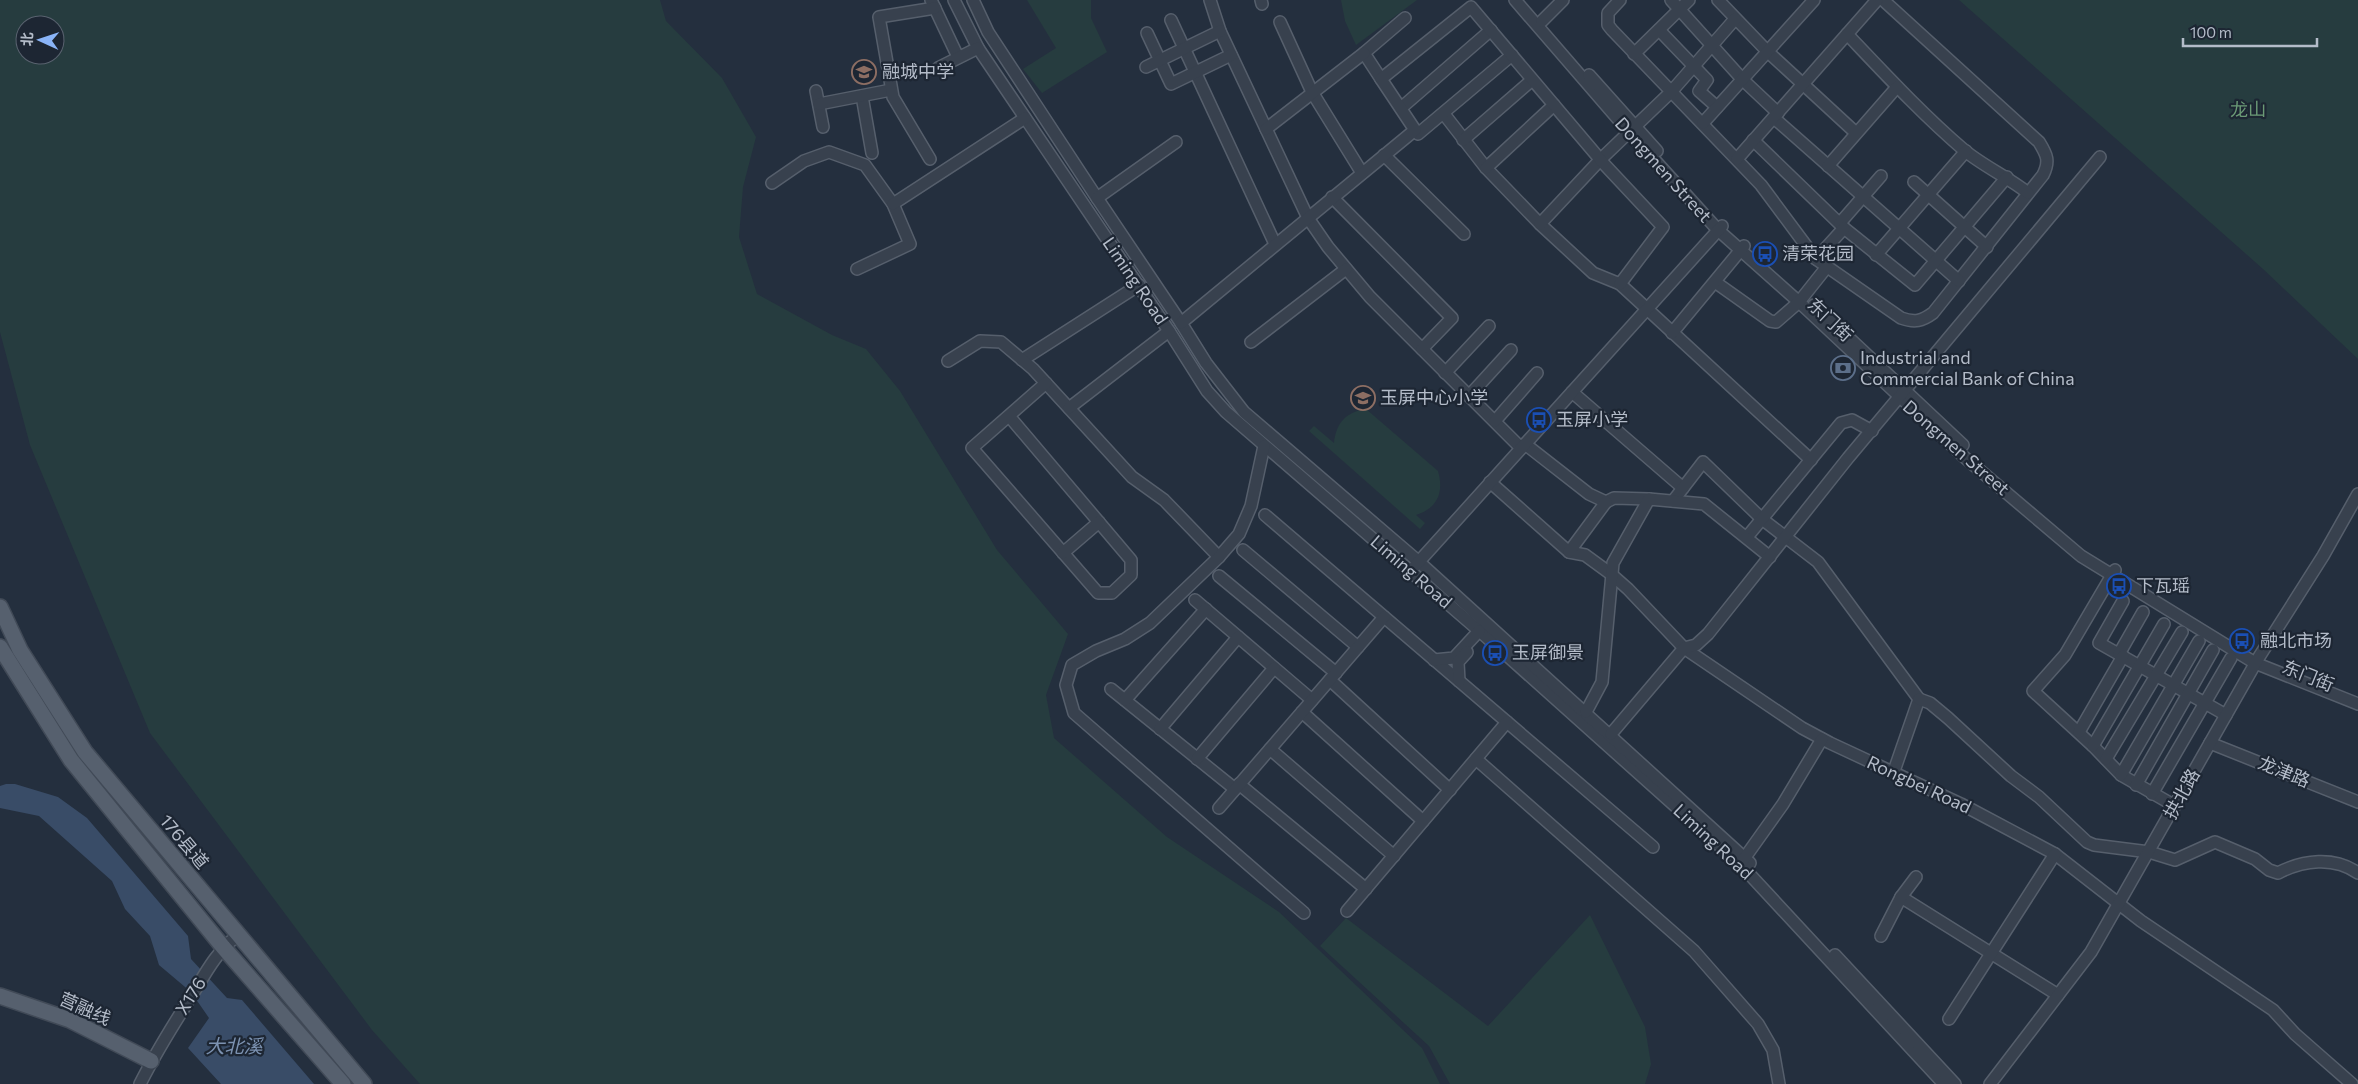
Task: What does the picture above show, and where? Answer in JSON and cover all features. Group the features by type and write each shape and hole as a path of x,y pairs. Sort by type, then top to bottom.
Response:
{"main road":[{"name":"176县道","path":"0,607 20,650 85,752 237,936 364,1084"},
{"name":"176县道","path":"0,646 71,760 223,947 343,1084"},
{"name":"营融线","path":"0,996 70,1020 151,1061"}],"street":[{"name":"Liming Road","path":"954,0 978,48 1139,286 1207,391 1226,412 1743,862 1944,1084"},
{"path":"1210,0 1220,31 1308,218 1346,269 1370,297 1495,421 1523,446 1589,494 1606,502"},
{"name":"Dongmen Street","path":"1515,0 1632,130"},
{"path":"1525,0 1632,130 1720,228 1802,299"},
{"path":"1542,21 1563,0"},
{"path":"1620,0 1608,13 1608,25 1670,92 1703,123 1761,184 1816,259 1826,268 1902,318 1912,322 1923,320 1933,313 1987,248 2043,175 2048,165 2047,155 2039,142 1882,0"},
{"path":"1671,0 1776,115 1828,166 1959,282"},
{"path":"1634,54 1689,0"},
{"path":"1718,0 1734,19 1767,51 1856,133"},
{"path":"1737,159 1877,0"},
{"name":"Liming Road","path":"977,2 988,32 1206,363 1244,412 1419,562 1610,734 1743,862 1955,1084"},
{"path":"1703,123 1743,80 1809,2"},
{"path":"930,159 901,113 891,90 889,82 890,73 878,17 933,4 958,57"},
{"path":"1381,79 1471,7 1532,80 1663,227 1620,284"},
{"path":"1266,129 1364,53 1405,18"},
{"path":"1540,224 1601,159 1670,92 1734,19"},
{"path":"1171,20 1275,244"},
{"path":"1280,22 1312,92 1362,173"},
{"path":"1401,108 1491,30"},
{"path":"1659,30 1707,80 1699,90 1717,107"},
{"path":"1146,68 1220,31"},
{"path":"1147,33 1170,84 1232,55"},
{"path":"1847,34 1897,87 1966,151 2028,193"},
{"path":"938,68 978,48"},
{"path":"1364,53 1418,134 1512,56"},
{"path":"1463,140 1532,80"},
{"path":"1828,166 1897,87"},
{"path":"819,104 891,90"},
{"path":"816,91 823,127"},
{"path":"862,96 872,153"},
{"path":"1486,168 1554,105"},
{"path":"1444,114 1486,168 1540,224 1593,273 1620,284 1812,460"},
{"path":"893,204 1025,118"},
{"path":"1181,323 1415,130"},
{"path":"1753,140 1842,225 1876,255 1915,285 2007,177"},
{"path":"1097,198 1176,142"},
{"path":"1876,255 1966,151"},
{"path":"772,182 804,161 829,152 865,165 893,204 910,244 857,269"},
{"path":"1384,155 1464,234"},
{"path":"1610,734 1684,648 1696,645 1708,634 1784,537 2100,157"},
{"path":"1816,259 1862,197 1881,176"},
{"path":"1914,182 1987,248"},
{"path":"1332,197 1452,318 1422,349"},
{"path":"1410,571 1720,228"},
{"path":"1672,333 1742,248"},
{"path":"1715,282 1770,321 1776,322 1802,299 1826,268"},
{"path":"1251,342 1346,269"},
{"path":"1022,360 1139,286"},
{"name":"东门街","path":"1802,299 1903,395 2077,545 2114,573 2257,660 2358,696"},
{"path":"1445,373 1490,326"},
{"path":"1069,408 1169,331"},
{"path":"948,361 980,341 1001,342 1046,383 1132,477 1164,500 1219,557"},
{"path":"1469,396 1511,350"},
{"path":"1495,421 1537,373"},
{"path":"1009,416 1131,560 1131,575 1112,593 1098,593 972,448 1046,383"},
{"path":"1572,392 1683,488"},
{"path":"1747,537 1841,424 1852,420 1872,431"},
{"path":"1264,446 1251,506 1239,534 1219,557 1150,623 1124,639 1096,651 1072,665 1066,685 1074,713 1304,912"},
{"path":"1673,501 1703,462 1762,519 1818,562 1919,698 1930,703 1948,718 2010,776 2039,796 2087,842 2094,845 2149,852 2175,860 2215,842 2255,860 2278,874 2295,865 2332,862 2346,864 2357,870"},
{"name":"Rongbei Road","path":"1490,482 1569,552 1585,555 1611,574 1628,589 1684,648 1753,696 1822,739 1894,772 2056,854 2141,921 2273,1010 2295,1034 2352,1084"},
{"name":"拱北路","path":"1990,1084 2091,952 2120,905 2257,660 2354,509 2358,494"},
{"path":"1569,552 1606,502 1614,498 1704,504 1770,557"},
{"path":"1586,712 1602,682 1613,563 1649,499"},
{"path":"1265,515 1653,847"},
{"path":"1063,553 1098,522"},
{"path":"1243,550 1358,647"},
{"path":"2114,573 2064,655 2033,690 2079,732 2120,775 2175,806"},
{"path":"1219,576 1333,676 1450,790"},
{"path":"1195,600 1312,700"},
{"path":"2122,601 2099,643 2226,715"},
{"path":"1125,700 1206,609"},
{"path":"2079,732 2143,612"},
{"path":"1218,808 1384,617"},
{"path":"2093,746 2164,624"},
{"path":"1434,660 1454,658 1481,632"},
{"path":"1459,681 1458,662 1481,632"},
{"path":"2106,759 2182,632"},
{"path":"1160,728 1238,637"},
{"path":"2120,775 2199,641"},
{"path":"2136,785 2214,650"},
{"path":"2152,794 2231,658"},
{"path":"2257,660 2358,704"},
{"path":"1197,758 1274,668"},
{"path":"1111,689 1366,889"},
{"path":"1894,772 1919,698"},
{"path":"1302,712 1423,821"},
{"path":"1347,911 1507,722"},
{"path":"1743,862 1783,804 1822,739"},
{"name":"龙津路","path":"2210,743 2358,802"},
{"path":"1270,749 1394,856"},
{"path":"1476,759 1694,951 1758,1024 1773,1050 1779,1084"},
{"path":"1949,1019 2056,854"},
{"path":"1881,936 1901,896 1916,877"},
{"path":"1901,896 2058,994"},
{"name":"X176","path":"140,1084 151,1061 211,964 223,947 237,936"}],"green space":[{"path":"0,0 660,0 666,21 722,78 756,137 743,187 739,237 757,294 832,335 866,349 900,391 997,550 1068,634 1046,695 1054,738 1167,837 1279,912 1422,1048 1440,1084 420,1084 372,1030 150,733 30,445 0,332"},
{"path":"1027,0 1091,0 1091,18 1107,52 1042,93 1023,69 1056,48"},
{"path":"1341,0 1417,0 1356,45 1345,21"},
{"name":"龙山","path":"1959,0 2358,0 2358,359 2263,269"},
{"path":"1366,409 1438,471 1440,486 1438,498 1430,508 1416,515 1425,523 1420,529 1309,431 1314,426 1334,443 1337,430 1343,420 1353,413"},
{"path":"1590,915 1645,1027 1651,1064 1645,1084 1450,1084 1429,1046 1320,946 1346,918 1488,1026"}],"water":[{"name":"大北溪","path":"15,784 58,797 87,818 188,936 191,959 227,998 242,1000 314,1084 221,1084 188,1048 209,1018 191,992 159,965 150,936 125,909 112,881 39,816 0,808 0,786"}],"place":[{"name":"融城中学","path":"864,72"},
{"name":"清荣花园","path":"1765,254"},
{"name":"Industrial and Commercial Bank of China","path":"1843,368"},
{"name":"玉屏中心小学","path":"1363,398"},
{"name":"玉屏小学","path":"1539,420"},
{"name":"下瓦瑶","path":"2119,586"},
{"name":"融北市场","path":"2242,641"},
{"name":"玉屏御景","path":"1495,653"}]}
